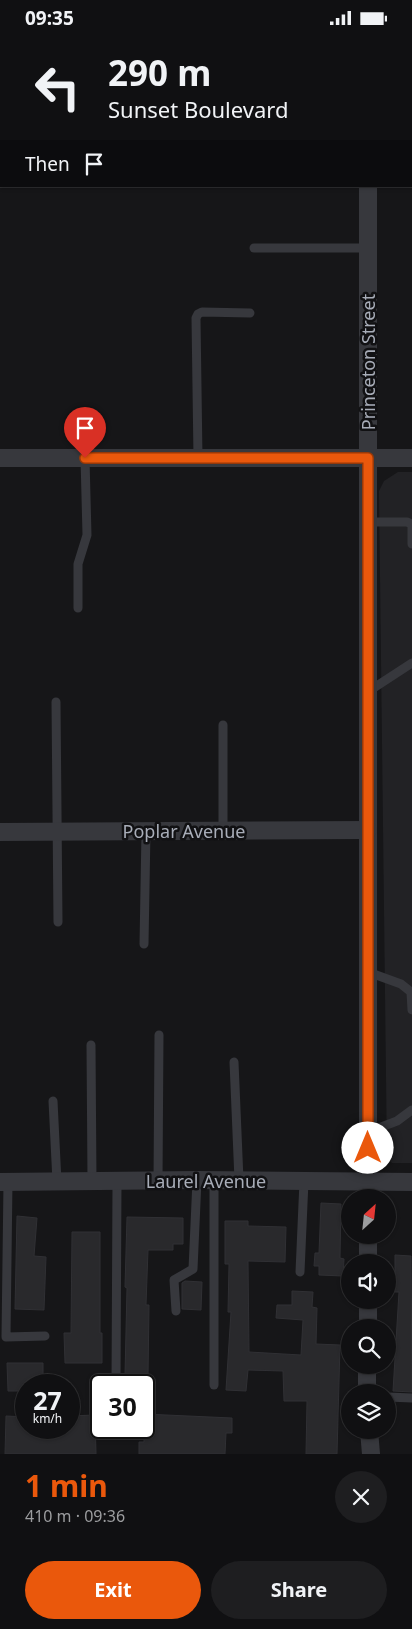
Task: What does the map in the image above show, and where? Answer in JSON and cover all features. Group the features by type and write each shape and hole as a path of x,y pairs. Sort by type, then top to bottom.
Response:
{"street":[{"name":"Princeton Street","path":"368,187 368,1189"},
{"path":"0,458 412,458"},
{"name":"Poplar Avenue","path":"0,832 368,830"},
{"name":"Laurel Avenue","path":"4,1183 304,1181 368,1189 412,1182"},
{"path":"370,1439 371,1454"}],"lane":[{"path":"254,248 368,248"},
{"path":"198,458 196,318 202,312 250,313"},
{"path":"78,608 78,564 87,535 85,458"},
{"path":"368,522 407,522 412,524 412,544"},
{"path":"369,691 412,663"},
{"path":"56,702 58,922"},
{"path":"222,725 223,830"},
{"path":"144,944 146,831"},
{"path":"368,973 401,984 411,992 412,1011"},
{"path":"158,1181 160,1035"},
{"path":"90,1045 92,1181"},
{"path":"234,1062 239,1180"},
{"path":"52,1101 57,1182"},
{"path":"368,1132 397,1121 412,1110"},
{"path":"176,1311 174,1280 193,1269 206,1181"},
{"path":"206,1181 214,1385"},
{"path":"300,1272 304,1181"},
{"path":"116,1374 117,1182"},
{"path":"4,1183 6,1337 44,1336"},
{"path":"396,1397 412,1398"}],"shaded area":[{"path":"398,472 412,472 412,1163 392,1163 387,1158 379,491 384,481"}],"building":[{"path":"321,1203 341,1204 341,1276 319,1275 319,1266 314,1266 315,1253 319,1253"},
{"path":"17,1216 37,1218 34,1256 46,1257 44,1310 15,1309"},
{"path":"127,1217 183,1218 183,1244 173,1244 173,1250 148,1250 146,1305 149,1305 148,1374 125,1374 127,1288 125,1287"},
{"path":"225,1221 248,1221 248,1226 286,1227 285,1262 248,1261 249,1352 301,1355 303,1320 276,1318 277,1305 292,1305 292,1291 313,1292 312,1307 317,1308 316,1344 340,1345 337,1454 306,1454 307,1401 284,1401 283,1371 248,1370 246,1391 226,1390 231,1312 228,1312 229,1264 225,1264"},
{"path":"72,1232 100,1232 100,1333 102,1333 102,1363 65,1363 64,1333 71,1333"},
{"path":"396,1255 411,1256 412,1392 396,1391 396,1384 393,1384 394,1374 396,1374 399,1292 396,1292"},
{"path":"185,1281 202,1282 201,1310 182,1309 182,1283"},
{"path":"7,1363 43,1363 43,1374 15,1374 15,1391 8,1391"},
{"path":"155,1414 232,1418 232,1433 226,1433 225,1454 139,1454 139,1442 144,1442 144,1439 155,1439"},
{"path":"90,1415 90,1439 96,1439 96,1454 5,1454 6,1416 15,1416 15,1439 80,1439 80,1416"}],"route":[{"path":"85,458 368,458 368,1148"}]}
